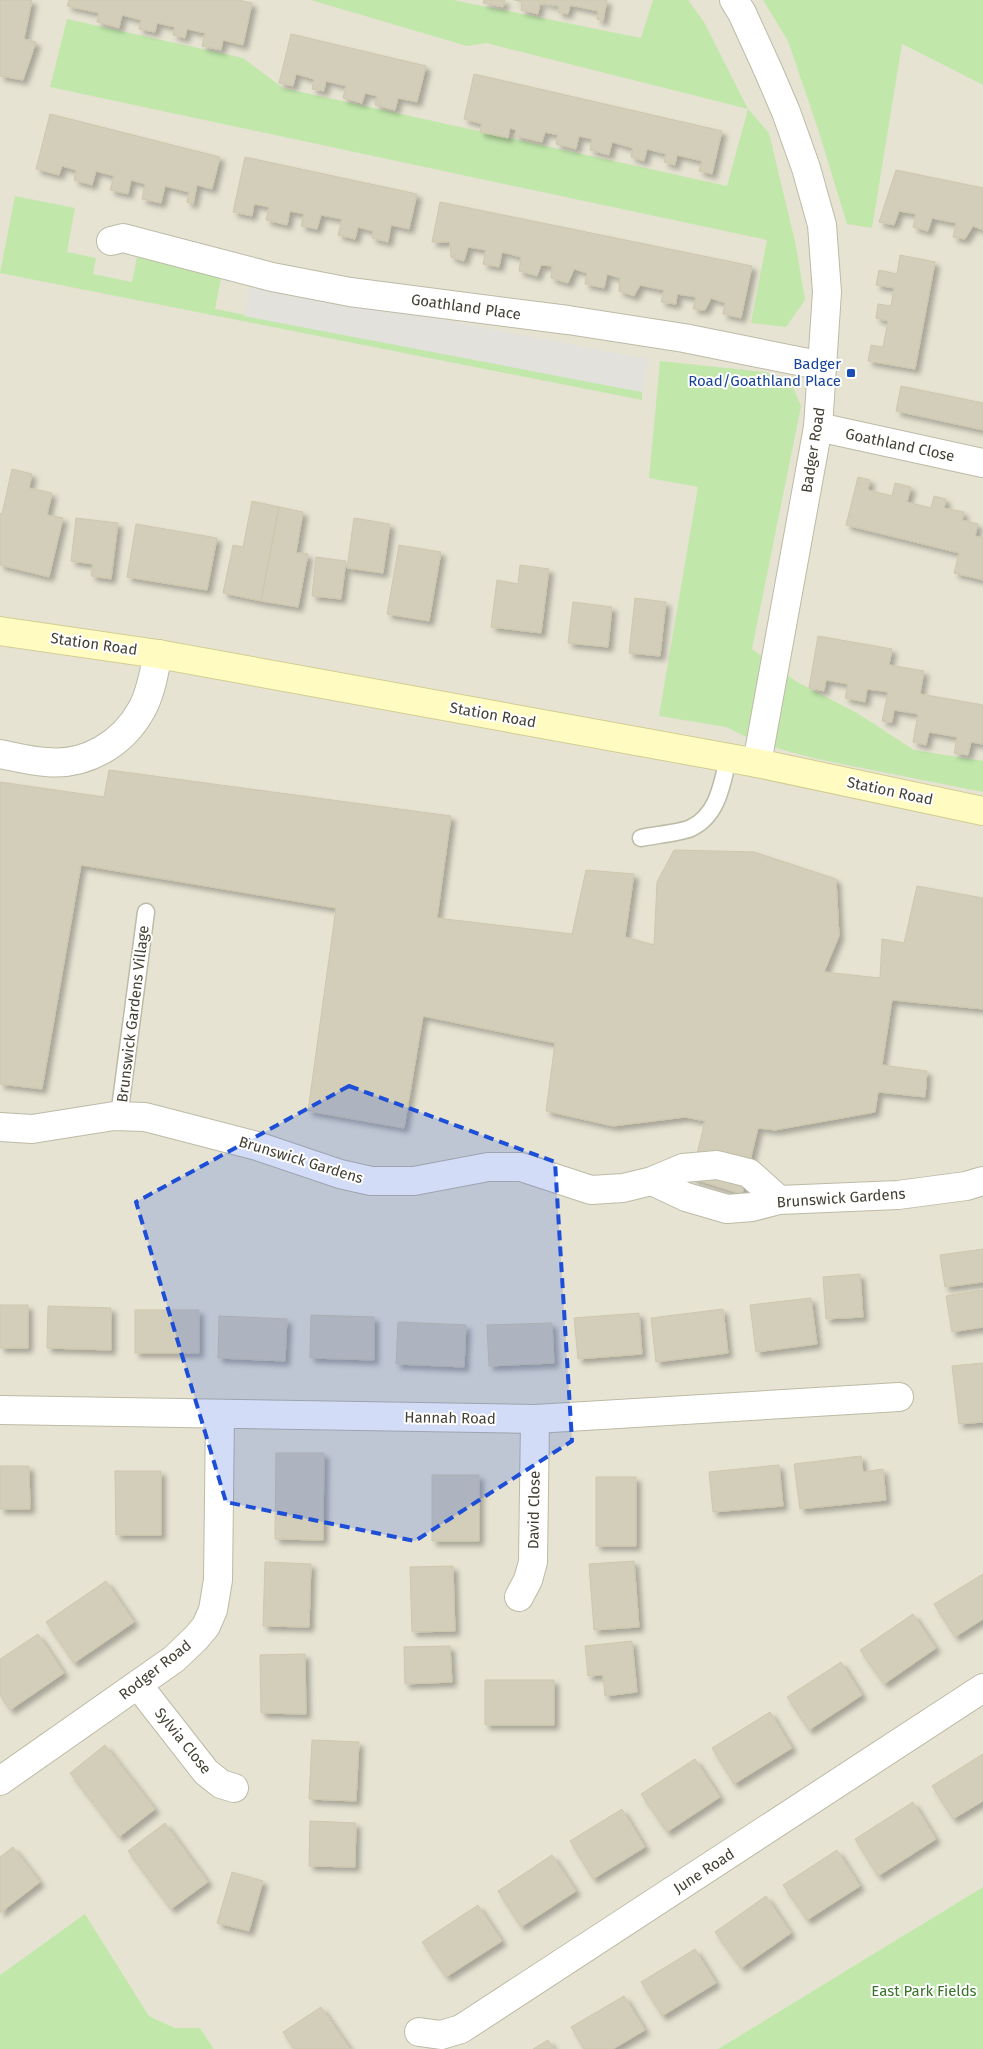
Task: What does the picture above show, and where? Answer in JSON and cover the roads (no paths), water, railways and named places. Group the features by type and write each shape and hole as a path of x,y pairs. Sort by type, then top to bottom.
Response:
{"main road":[{"name":"Station Road","path":"0,631 158,654 757,763 983,811"}],"street":[{"name":"Badger Road","path":"734,0 746,21 786,112 806,168 822,225 827,292 818,427 757,763"},
{"name":"Goathland Place","path":"111,240 123,238 272,277 350,292 568,320 684,338 823,366"},
{"name":"Goathland Close","path":"818,427 983,463"},
{"path":"0,754 46,762 73,761 98,753 113,743 129,728 143,708 151,686 158,654"},
{"name":"Brunswick Gardens","path":"0,1127 32,1129 120,1116 145,1116 257,1146 340,1174 371,1181 414,1180 488,1167 522,1167 591,1190 623,1188 652,1181 686,1197 727,1209 752,1207 779,1200 898,1195 966,1186 983,1181"},
{"path":"652,1181 683,1168 717,1165 749,1173 779,1200"},
{"name":"Hannah Road","path":"0,1410 535,1419 899,1397"},
{"name":"Rodger Road","path":"0,1781 174,1659 206,1626 213,1610 218,1580 220,1414"},
{"name":"David Close","path":"519,1597 528,1580 533,1562 535,1419"},
{"name":"Sylvia Close","path":"138,1685 206,1772 221,1784 234,1788"},
{"name":"June Road","path":"419,2032 441,2035 461,2029 983,1688"}],"lane":[{"path":"641,838 691,828 708,815 719,797 728,759"},
{"name":"Brunswick Gardens Village","path":"120,1116 146,912"}],"place":[{"name":"Badger Road/Goathland Place","path":"851,373"}],"park label":[{"name":"East Park Fields","path":"924,1991"}]}
